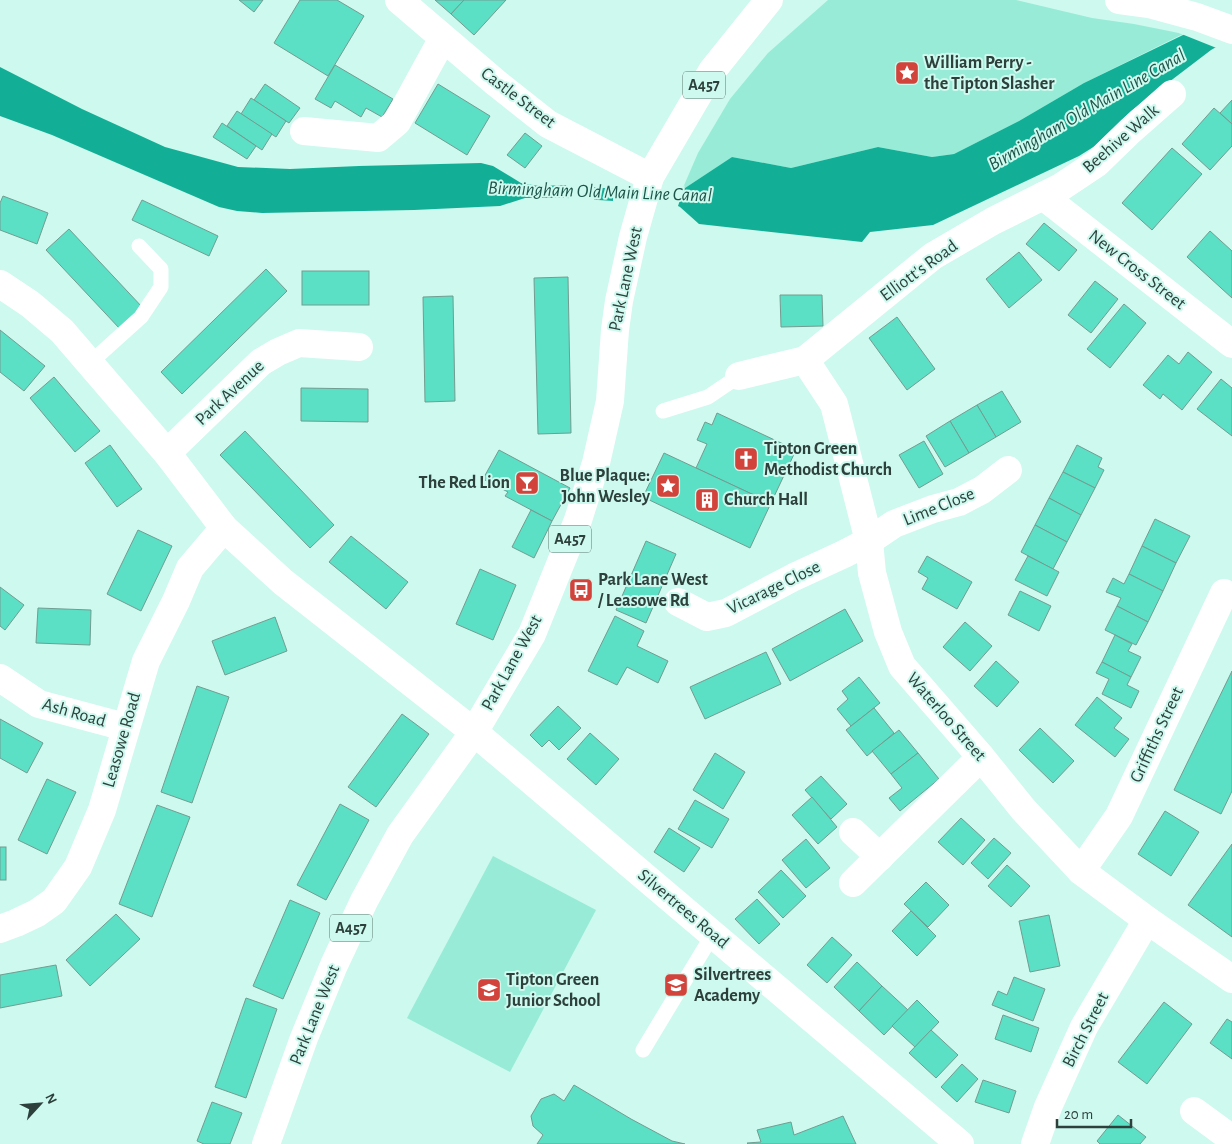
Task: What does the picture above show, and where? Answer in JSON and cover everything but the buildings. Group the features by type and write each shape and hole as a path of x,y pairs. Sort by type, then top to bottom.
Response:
{"street":[{"name":"Castle Street","path":"399,0 495,82 548,124 650,177"},
{"name":"Park Lane West","path":"266,1144 304,1038 334,965 364,901 400,835 474,732 532,634 578,520 596,462 610,401 614,330 618,301 650,177 712,71 769,0"},
{"path":"1120,0 1149,4 1197,17 1232,30"},
{"path":"304,131 378,138 397,122 443,38"},
{"name":"Beehive Walk","path":"1042,196 1061,187 1097,163 1172,94"},
{"name":"New Cross Street","path":"1042,196 1232,344"},
{"name":"Elliott's Road","path":"805,360 933,256 993,221 1042,196"},
{"path":"0,284 30,304 62,331 167,453 224,528 284,582 474,732"},
{"name":"Park Avenue","path":"167,453 261,362 278,352 299,343 359,347"},
{"path":"739,376 805,360"},
{"name":"Waterloo Street","path":"805,360 834,404 868,541 872,573 888,632 902,666 981,756 1023,809 1081,871 1232,979"},
{"name":"Lime Close","path":"868,541 894,524 933,509 959,502 982,490 1008,470"},
{"name":"Leasowe Road","path":"0,929 37,913 54,900 78,867 102,810 146,661 190,568 224,528"},
{"name":"Vicarage Close","path":"678,602 707,617 726,613 868,541"},
{"name":"Griffiths Street","path":"1081,871 1119,816 1224,593"},
{"name":"Ash Road","path":"0,678 39,704 126,727"},
{"name":"Silvertrees Road","path":"474,732 960,1144"},
{"path":"853,883 981,756"},
{"path":"853,832 880,857"},
{"name":"Birch Street","path":"1035,1144 1048,1107 1084,1028 1147,920"},
{"path":"1194,1111 1232,1139"}],"lane":[{"path":"90,363 142,317 161,287 161,269 139,246"},
{"path":"663,411 708,397 739,376"},
{"path":"643,1050 713,934"}],"shaded area":[{"path":"828,0 1016,0 1092,18 1183,34 1084,83 1019,121 954,154 932,157 878,147 791,168 732,157 682,190 698,153 730,99 768,53"},
{"path":"493,856 596,910 510,1072 407,1018"}],"water":[{"name":"Birmingham Old Main Line Canal","path":"1232,5 1232,38 1211,50 1131,111 1095,146 1079,156 933,225 870,232 862,242 699,224 676,205 567,198 525,198 500,206 414,210 262,213 237,211 219,207 52,135 0,116 0,67 82,109 165,147 238,167 290,169 481,163 493,166 521,183 539,186 566,185 680,194 682,190 732,157 791,168 878,147 932,157 954,154 1019,121 1084,83 1183,35"}],"pier":[{"path":"1230,3 1232,5 1232,41 1219,49 1179,33"},
{"path":"566,185 594,185 594,202 569,200"},
{"path":"685,185 677,209 613,203 613,186 679,191"}],"place":[{"name":"William Perry - the Tipton Slasher","path":"907,73"},
{"name":"Tipton Green Methodist Church","path":"746,459"},
{"name":"The Red Lion","path":"527,483"},
{"name":"Blue Plaque: John Wesley","path":"668,486"},
{"name":"Church Hall","path":"707,500"},
{"name":"Park Lane West / Leasowe Rd","path":"581,590"},
{"name":"Silvertrees Academy","path":"676,985"},
{"name":"Tipton Green Junior School","path":"489,990"}]}
